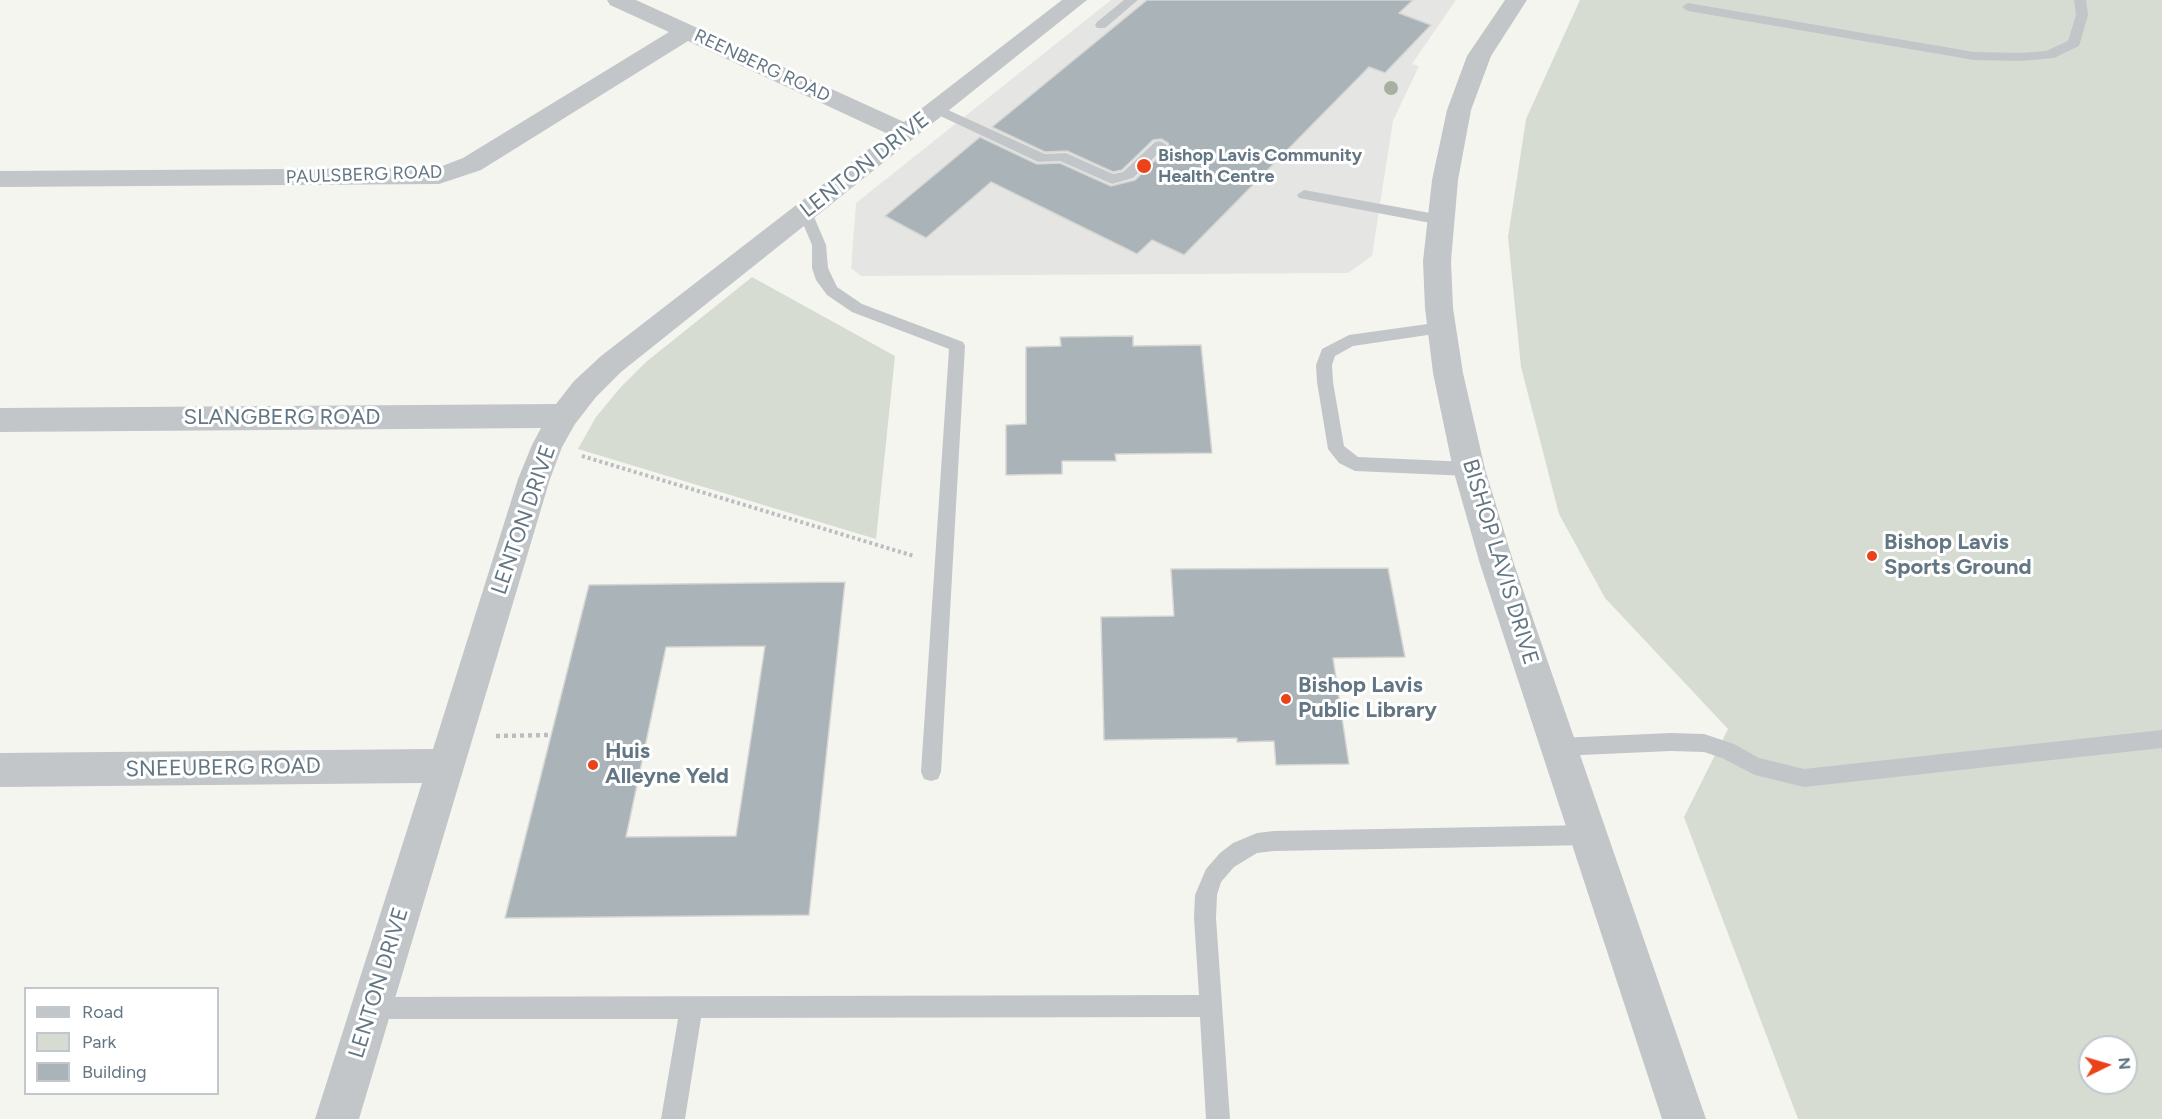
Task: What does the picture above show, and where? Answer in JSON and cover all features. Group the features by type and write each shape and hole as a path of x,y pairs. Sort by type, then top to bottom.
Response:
{"street":[{"name":"REENBERG ROAD","path":"618,0 906,133"},
{"name":"LENTON DRIVE","path":"337,1119 547,445 564,416 585,389 611,364 1076,0"},
{"name":"BISHOP LAVIS DRIVE","path":"1516,0 1479,56 1460,110 1445,180 1437,261 1448,373 1469,469 1497,564 1684,1119"},
{"name":"PAULSBERG ROAD","path":"0,179 439,176 472,164 688,31"},
{"name":"SLANGBERG ROAD","path":"0,420 564,416"},
{"name":"SNEEUBERG ROAD","path":"0,770 450,751"}],"lane":[{"path":"1101,25 1132,0"},
{"path":"1688,7 1974,56 2021,57 2049,55 2074,43 2082,15 2080,0"},
{"path":"937,108 1043,159 1061,156 1112,178 1128,175 1161,145"},
{"path":"1304,195 1441,220"},
{"path":"805,212 819,245 820,268 824,280 832,291 857,308 957,346 931,772"},
{"path":"1442,328 1349,342 1328,353 1324,365 1325,382 1336,449 1355,464 1469,469"},
{"path":"1559,747 1671,742 1704,743 1727,750 1755,766 1804,778 2162,739"},
{"path":"1218,1119 1205,918 1206,896 1213,876 1227,860 1240,850 1257,843 1274,841 1589,836"},
{"path":"371,1008 1210,1006"},
{"path":"673,1119 691,1009"}],"path":[{"path":"547,445 944,566"},
{"path":"450,751 550,735"}],"shaded area":[{"name":"Bishop Lavis Community Health Centre","path":"1111,0 1456,0 1412,64 1419,66 1393,121 1372,256 1348,273 861,276 851,268 856,203"}],"green space":[{"name":"Bishop Lavis Sports Ground","path":"1580,0 2162,0 2162,1119 1798,1119 1684,817 1728,729 1605,598 1559,514 1521,367 1508,237 1526,119"},
{"path":"752,277 895,356 876,539 578,449 596,417 646,362"}],"building":[{"path":"1147,0 1413,0 1399,13 1431,25 1385,73 1369,67 1184,255 1152,240 1137,254 991,182 926,238 885,216 980,137 1037,164 1060,163 1111,186 1135,180 1169,147 1168,143 1161,139 1153,140 1122,170 1113,172 1067,151 1045,152 992,127"},
{"path":"1133,336 1133,346 1201,345 1212,453 1115,454 1116,461 1062,461 1062,474 1006,475 1006,425 1026,424 1026,347 1061,346 1060,337"},
{"name":"Bishop Lavis Public Library","path":"1388,568 1405,657 1333,658 1349,764 1276,765 1274,741 1237,742 1237,738 1104,740 1101,617 1174,616 1171,569"},
{"name":"Huis Alleyne Yeld","path":"845,582 809,915 505,918 589,585","holes":["765,646 736,836 626,837 666,647"]}],"place":[{"name":"Bishop Lavis Community Health Centre","path":"1144,166"},
{"name":"Bishop Lavis Sports Ground","path":"1872,556"},
{"name":"Bishop Lavis Public Library","path":"1286,699"},
{"name":"Huis Alleyne Yeld","path":"593,765"}]}
